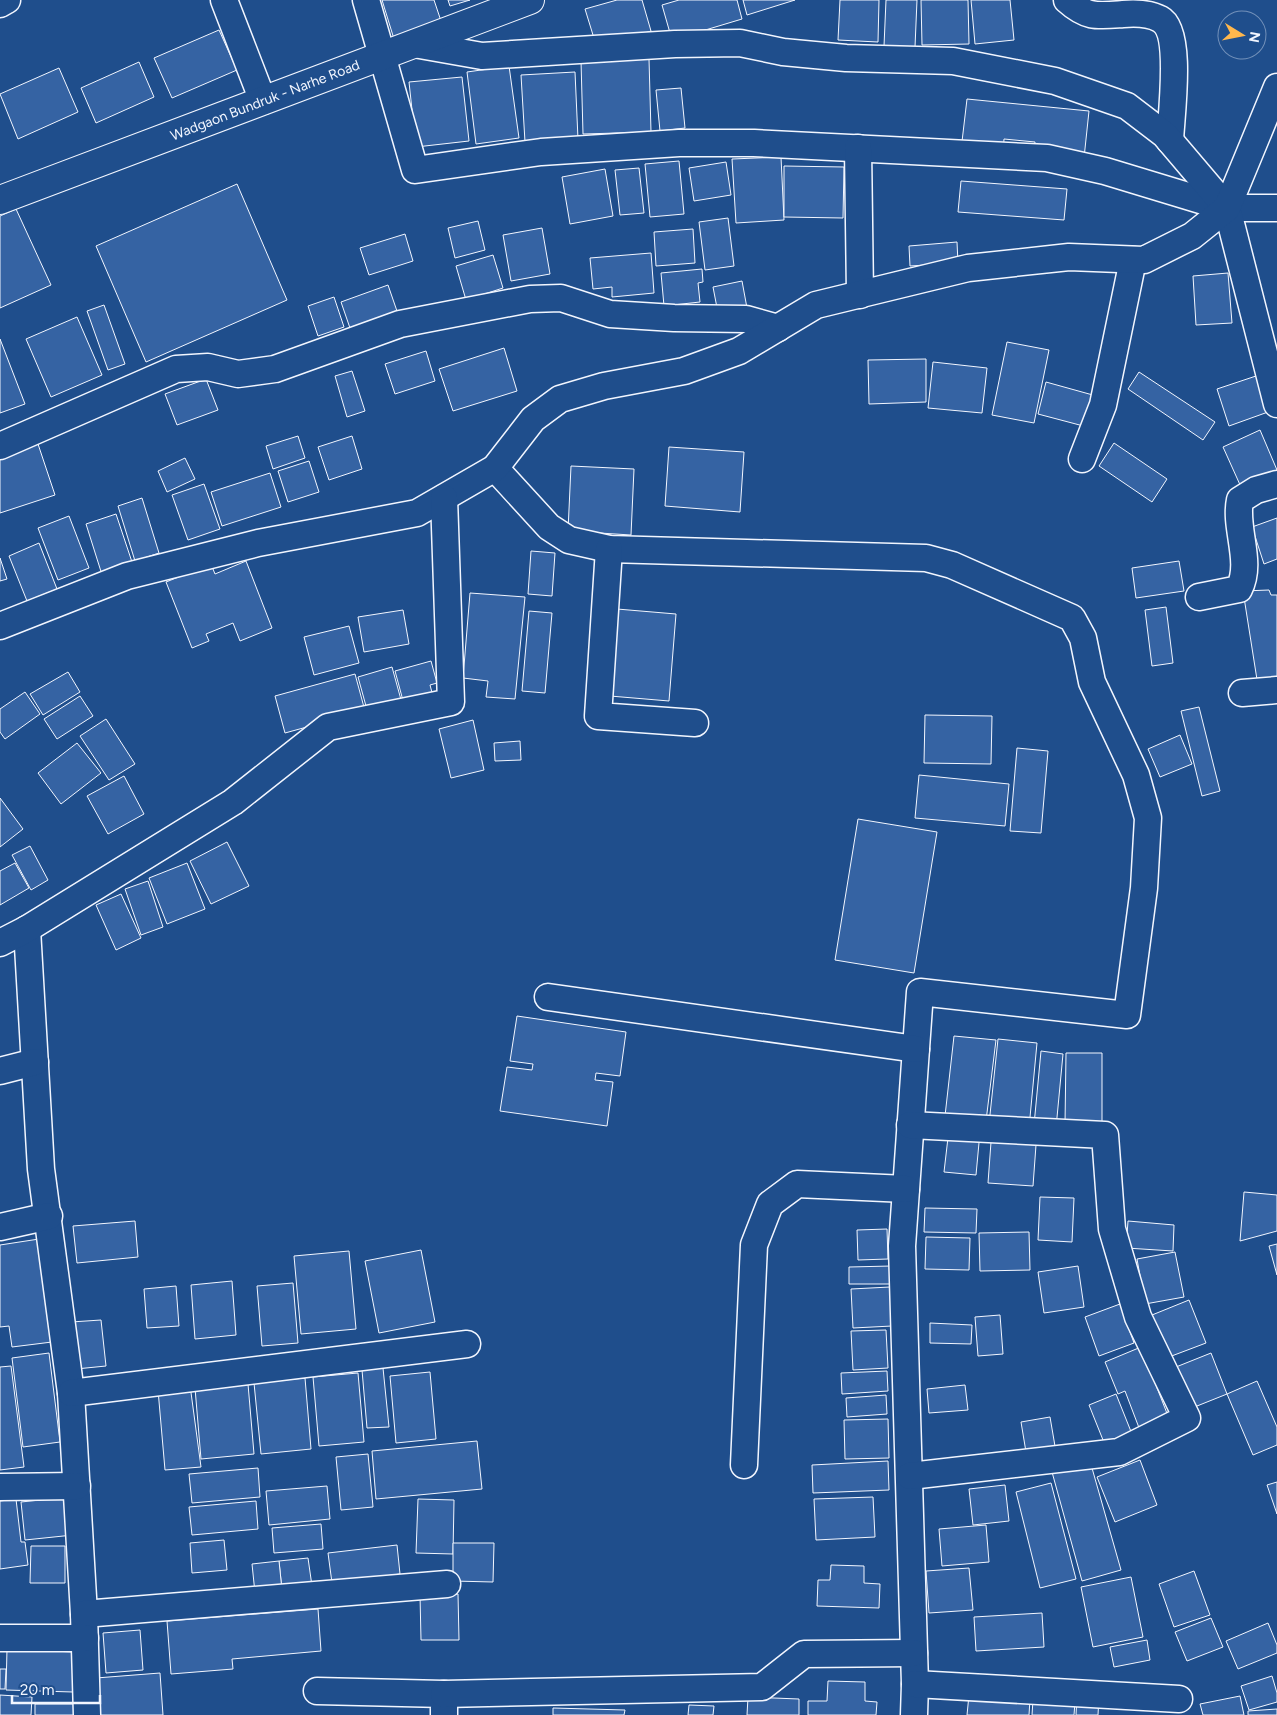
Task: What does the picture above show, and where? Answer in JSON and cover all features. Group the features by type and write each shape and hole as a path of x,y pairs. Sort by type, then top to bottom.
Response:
{"street":[{"path":"0,4 7,0"},
{"path":"224,0 263,101"},
{"path":"366,0 415,170 541,152 679,143 754,143 1046,158 1105,170 1227,208 1277,208"},
{"name":"Wadgaon Bundruk - Narhe Road","path":"0,200 529,0"},
{"path":"1066,0 1080,11 1094,16 1140,13 1161,19 1171,31 1174,60 1170,141"},
{"path":"414,44 482,56 675,44 740,43 783,52 846,58 953,61 1055,82 1126,106 1170,141 1227,208 1277,404"},
{"path":"0,626 127,576 258,543 417,513 495,468 533,419 560,399 604,386 684,372 739,351 816,305 968,268 1069,257 1144,260 1192,236 1227,208 1277,87"},
{"path":"858,148 860,295"},
{"path":"1082,459 1103,406 1133,260"},
{"path":"0,446 176,368 208,367 238,374 275,369 400,324 530,299 561,298 610,314 674,318 746,319 778,328"},
{"path":"495,468 549,527 569,540 609,549 926,558 952,564 1072,618 1083,638 1092,682 1136,776 1148,818 1144,888 1127,1015 920,992 902,1246 910,1476 915,1684 914,1715"},
{"path":"1198,597 1239,589 1244,580 1242,533 1238,513 1240,500 1256,490 1277,484"},
{"path":"0,943 27,929 233,802 328,727 450,702 444,498"},
{"path":"609,549 598,716 695,723"},
{"path":"1242,693 1277,690"},
{"path":"27,929 42,1170 71,1393 85,1626 87,1715"},
{"path":"548,997 916,1049"},
{"path":"0,1071 35,1062"},
{"path":"910,1125 1105,1135 1112,1229 1138,1317 1187,1418 1120,1452 910,1476"},
{"path":"744,1465 754,1245 770,1204 797,1184 906,1189"},
{"path":"0,1227 49,1216"},
{"path":"71,1393 467,1344"},
{"path":"0,1487 77,1486"},
{"path":"0,1638 85,1626 447,1584"},
{"path":"317,1691 444,1705 762,1686 804,1654 914,1653"},
{"path":"915,1684 1179,1699"}],"building":[{"path":"382,0 434,0 442,24 394,39"},
{"path":"448,0 470,0 450,6"},
{"path":"617,0 642,0 651,31 597,48 585,9"},
{"path":"679,0 737,0 742,19 672,40 662,5"},
{"path":"743,0 795,0 747,15"},
{"path":"840,0 879,0 878,42 838,40"},
{"path":"886,0 917,0 915,47 884,46"},
{"path":"921,0 968,0 969,44 922,45"},
{"path":"971,0 1010,0 1014,40 975,44"},
{"path":"219,30 237,70 172,98 154,58"},
{"path":"649,59 651,132 583,134 581,61"},
{"path":"139,62 154,97 96,123 81,88"},
{"path":"509,66 519,138 476,144 467,72"},
{"path":"59,68 78,112 18,139 0,94"},
{"path":"575,72 578,139 525,142 521,75"},
{"path":"462,77 469,141 416,147 409,82"},
{"path":"681,88 685,128 660,131 656,90"},
{"path":"967,99 1089,111 1084,158 1034,153 1035,142 1004,139 1003,154 961,150"},
{"path":"781,157 784,220 736,223 732,159"},
{"path":"679,161 684,214 650,217 645,164"},
{"path":"726,162 731,195 694,201 689,168"},
{"path":"784,166 844,167 843,218 784,217"},
{"path":"639,168 644,213 620,215 615,170"},
{"path":"605,169 613,216 570,224 562,177"},
{"path":"961,181 1067,189 1064,220 958,212"},
{"path":"237,184 287,300 146,362 96,246"},
{"path":"16,209 51,285 0,308 0,216"},
{"path":"728,218 734,266 705,270 699,222"},
{"path":"478,221 485,250 455,258 448,228"},
{"path":"542,228 550,274 511,281 503,235"},
{"path":"693,229 695,263 656,266 654,232"},
{"path":"405,234 413,261 369,275 360,248"},
{"path":"957,242 958,263 910,266 909,246"},
{"path":"651,253 654,293 612,297 612,287 593,289 590,258"},
{"path":"493,255 503,288 466,300 456,266"},
{"path":"702,269 703,282 698,283 700,302 664,306 661,273"},
{"path":"1228,273 1232,323 1196,325 1193,276"},
{"path":"742,281 747,308 718,313 713,287"},
{"path":"388,285 398,314 351,331 341,302"},
{"path":"334,297 344,327 318,336 308,306"},
{"path":"104,305 125,364 108,370 87,311"},
{"path":"77,317 102,375 51,397 26,339"},
{"path":"0,339 25,404 0,413"},
{"path":"1007,342 1049,350 1034,423 992,415"},
{"path":"504,348 517,391 453,411 439,369"},
{"path":"426,351 435,381 395,394 385,364"},
{"path":"926,359 926,402 869,404 868,360"},
{"path":"933,362 987,368 982,413 928,408"},
{"path":"352,371 365,411 347,417 335,376"},
{"path":"1139,372 1215,422 1203,440 1128,389"},
{"path":"1256,376 1268,412 1229,426 1217,389"},
{"path":"206,379 218,410 177,425 165,394"},
{"path":"1046,382 1100,397 1091,428 1038,414"},
{"path":"1260,430 1277,470 1241,487 1223,447"},
{"path":"298,436 305,458 273,469 266,446"},
{"path":"352,436 362,469 329,480 318,447"},
{"path":"37,441 55,495 0,513 0,453"},
{"path":"1114,443 1167,479 1152,502 1099,466"},
{"path":"669,447 744,452 740,512 665,506"},
{"path":"185,458 195,479 167,492 158,471"},
{"path":"309,461 319,492 288,502 278,471"},
{"path":"571,466 634,469 631,535 568,531"},
{"path":"270,473 281,507 222,526 211,492"},
{"path":"204,484 220,529 188,540 172,495"},
{"path":"142,498 159,553 135,561 118,506"},
{"path":"116,514 135,571 104,581 86,524"},
{"path":"69,516 89,568 58,580 38,528"},
{"path":"1277,518 1277,559 1264,564 1252,527"},
{"path":"39,543 57,589 27,601 9,556"},
{"path":"531,551 555,553 552,596 528,594"},
{"path":"0,558 7,579 0,581"},
{"path":"246,561 272,628 240,641 233,623 206,634 209,641 192,648 166,582 211,564 215,574"},
{"path":"1179,561 1184,591 1136,598 1132,568"},
{"path":"1269,590 1271,595 1277,595 1277,685 1258,686 1243,591"},
{"path":"470,593 525,597 515,699 486,697 488,681 463,678"},
{"path":"1166,607 1173,663 1152,666 1145,610"},
{"path":"617,609 676,614 669,701 610,696"},
{"path":"403,610 409,644 364,652 358,617"},
{"path":"529,611 552,613 545,693 522,691"},
{"path":"349,626 359,663 314,675 304,637"},
{"path":"431,661 437,683 430,685 434,700 405,708 395,671"},
{"path":"392,667 403,707 369,717 358,677"},
{"path":"68,672 80,692 43,715 30,694"},
{"path":"355,674 365,711 285,733 275,696"},
{"path":"25,692 40,714 5,739 0,732 0,709"},
{"path":"80,696 93,716 57,739 44,719"},
{"path":"1199,707 1220,791 1202,796 1181,711"},
{"path":"925,715 992,716 991,764 924,763"},
{"path":"106,719 135,764 109,780 80,736"},
{"path":"473,720 484,770 451,778 439,729"},
{"path":"1180,735 1192,764 1160,777 1148,749"},
{"path":"520,741 521,760 495,761 494,743"},
{"path":"77,743 101,773 61,804 38,773"},
{"path":"1017,748 1048,751 1041,833 1010,831"},
{"path":"919,775 1009,784 1005,826 915,818"},
{"path":"124,776 144,814 108,834 87,796"},
{"path":"0,798 23,829 0,847"},
{"path":"858,819 937,832 914,973 835,960"},
{"path":"227,842 249,886 211,904 190,861"},
{"path":"30,846 48,880 31,890 12,855"},
{"path":"15,863 29,888 0,905 0,871"},
{"path":"187,863 205,909 167,924 149,878"},
{"path":"148,881 163,927 141,935 125,889"},
{"path":"121,894 141,938 116,950 96,905"},
{"path":"517,1016 626,1032 620,1076 596,1073 595,1080 613,1082 607,1126 500,1111 507,1067 532,1070 533,1064 510,1061"},
{"path":"954,1036 996,1040 986,1121 945,1116"},
{"path":"998,1039 1037,1043 1029,1128 989,1124"},
{"path":"1041,1051 1063,1054 1056,1128 1034,1125"},
{"path":"1066,1053 1102,1053 1102,1124 1065,1124"},
{"path":"949,1129 980,1132 976,1175 944,1172"},
{"path":"991,1142 1036,1145 1033,1186 988,1183"},
{"path":"1244,1192 1277,1195 1277,1231 1240,1241"},
{"path":"1040,1197 1074,1198 1072,1242 1038,1240"},
{"path":"925,1208 977,1209 976,1233 924,1232"},
{"path":"135,1221 138,1257 77,1263 73,1226"},
{"path":"1128,1221 1174,1225 1173,1251 1126,1248"},
{"path":"887,1229 888,1259 858,1260 857,1230"},
{"path":"1029,1232 1030,1270 980,1271 979,1233"},
{"path":"926,1237 970,1238 969,1270 925,1269"},
{"path":"39,1239 52,1342 12,1347 9,1326 0,1327 0,1245"},
{"path":"1277,1244 1277,1275 1269,1246"},
{"path":"421,1250 435,1322 379,1333 365,1261"},
{"path":"349,1251 356,1329 301,1334 294,1256"},
{"path":"1175,1252 1184,1297 1145,1304 1137,1259"},
{"path":"891,1266 891,1284 849,1284 849,1267"},
{"path":"1078,1266 1084,1307 1044,1313 1038,1272"},
{"path":"232,1281 236,1335 195,1339 191,1285"},
{"path":"293,1283 298,1343 262,1346 257,1286"},
{"path":"176,1286 179,1326 147,1328 144,1289"},
{"path":"890,1287 892,1326 853,1328 851,1289"},
{"path":"1189,1300 1206,1343 1169,1357 1152,1315"},
{"path":"1120,1304 1134,1343 1099,1356 1085,1317"},
{"path":"1000,1315 1003,1354 978,1356 975,1317"},
{"path":"101,1320 106,1366 76,1369 71,1322"},
{"path":"930,1323 972,1325 971,1344 930,1343"},
{"path":"886,1330 888,1368 853,1370 851,1331"},
{"path":"1141,1347 1170,1421 1141,1433 1125,1391 1118,1394 1105,1362"},
{"path":"49,1353 60,1442 23,1447 12,1358"},
{"path":"1211,1353 1227,1394 1192,1408 1176,1367"},
{"path":"11,1366 24,1467 0,1470 0,1367"},
{"path":"383,1368 389,1427 367,1428 362,1370"},
{"path":"887,1371 888,1391 842,1394 841,1373"},
{"path":"430,1372 436,1439 396,1443 390,1376"},
{"path":"358,1373 364,1442 319,1446 313,1377"},
{"path":"305,1378 311,1449 261,1454 254,1383"},
{"path":"1257,1381 1277,1427 1277,1445 1253,1455 1227,1394"},
{"path":"248,1384 254,1454 201,1459 195,1388"},
{"path":"190,1385 201,1467 165,1470 158,1390"},
{"path":"965,1385 968,1410 929,1413 927,1389"},
{"path":"1116,1394 1134,1439 1107,1450 1089,1405"},
{"path":"886,1395 887,1414 847,1417 846,1398"},
{"path":"1050,1417 1056,1452 1027,1458 1021,1422"},
{"path":"888,1419 889,1458 845,1459 844,1420"},
{"path":"477,1441 482,1489 376,1499 372,1451"},
{"path":"368,1454 373,1507 341,1510 336,1457"},
{"path":"1140,1460 1157,1505 1115,1522 1097,1477"},
{"path":"888,1461 889,1490 813,1493 812,1465"},
{"path":"1090,1461 1121,1570 1082,1581 1052,1472"},
{"path":"258,1468 260,1497 192,1503 189,1474"},
{"path":"1277,1482 1277,1514 1267,1485"},
{"path":"1051,1483 1076,1579 1040,1588 1016,1492"},
{"path":"1005,1485 1009,1521 973,1525 969,1489"},
{"path":"327,1486 330,1519 269,1525 266,1491"},
{"path":"69,1497 73,1535 25,1540 21,1502"},
{"path":"873,1497 875,1537 816,1540 814,1499"},
{"path":"16,1499 21,1542 25,1542 28,1565 0,1569 0,1501"},
{"path":"418,1499 454,1500 453,1554 416,1553"},
{"path":"256,1501 258,1529 192,1535 189,1507"},
{"path":"321,1524 323,1549 274,1553 272,1528"},
{"path":"986,1525 989,1562 942,1566 939,1529"},
{"path":"224,1540 227,1570 192,1573 190,1543"},
{"path":"453,1543 494,1543 493,1582 453,1581"},
{"path":"397,1545 400,1574 332,1583 328,1553"},
{"path":"31,1546 65,1546 65,1583 30,1583"},
{"path":"308,1558 312,1586 282,1590 279,1561"},
{"path":"279,1561 282,1590 255,1593 252,1564"},
{"path":"831,1565 864,1566 864,1583 880,1584 879,1608 817,1606 818,1580 830,1580"},
{"path":"969,1568 973,1610 929,1613 926,1571"},
{"path":"1194,1571 1210,1615 1174,1627 1159,1584"},
{"path":"1131,1577 1143,1637 1093,1647 1081,1587"},
{"path":"458,1594 459,1640 421,1640 420,1595"},
{"path":"318,1609 321,1651 232,1659 233,1669 171,1674 167,1621"},
{"path":"1042,1613 1044,1647 976,1651 974,1617"},
{"path":"1211,1618 1223,1647 1187,1661 1175,1632"},
{"path":"1268,1623 1277,1645 1277,1653 1238,1669 1226,1641"},
{"path":"140,1630 143,1670 106,1673 103,1633"},
{"path":"1147,1640 1150,1660 1114,1667 1110,1647"},
{"path":"7,1649 74,1652 73,1692 6,1690"},
{"path":"0,1669 6,1669 5,1689 0,1689"},
{"path":"160,1673 163,1715 99,1715 96,1678"},
{"path":"1272,1676 1277,1693 1277,1702 1249,1710 1241,1686"},
{"path":"828,1681 865,1682 865,1701 877,1702 876,1715 808,1715 808,1701 827,1701"},
{"path":"0,1695 32,1697 31,1715 0,1715"},
{"path":"969,1695 1030,1699 1029,1715 967,1715"},
{"path":"1077,1695 1099,1696 1098,1715 1076,1715"},
{"path":"1240,1696 1244,1715 1203,1715 1200,1704"},
{"path":"748,1697 799,1699 799,1715 747,1715"},
{"path":"1033,1700 1075,1702 1074,1715 1032,1715"},
{"path":"35,1704 76,1704 76,1715 35,1715"},
{"path":"689,1705 714,1706 713,1715 688,1715"},
{"path":"553,1708 625,1710 624,1715 553,1715"},
{"path":"1277,1709 1277,1715 1248,1715 1248,1711"}]}
